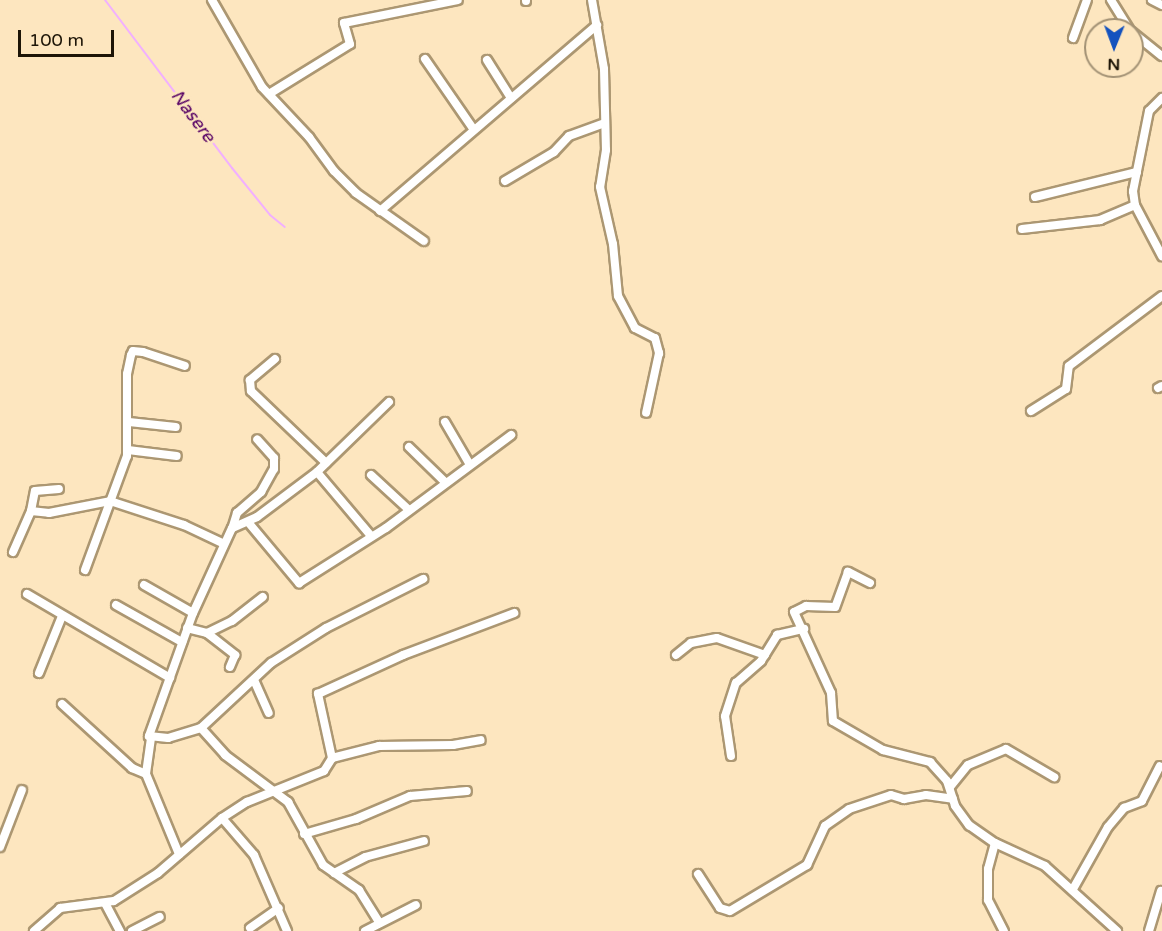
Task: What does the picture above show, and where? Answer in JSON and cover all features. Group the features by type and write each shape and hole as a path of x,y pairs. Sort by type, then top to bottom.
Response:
{"street":[{"path":"212,0 269,94 334,171 380,211 424,241"},
{"path":"269,94 350,44 344,23 458,0"},
{"path":"592,0 604,69 606,123 600,187 613,244 618,296 635,328 655,338 659,353 646,413"},
{"path":"1073,38 1087,0"},
{"path":"1111,0 1123,18"},
{"path":"1152,0 1162,5"},
{"path":"380,211 597,25"},
{"path":"1144,41 1162,56"},
{"path":"425,59 474,130"},
{"path":"487,60 511,98"},
{"path":"1162,98 1149,111 1137,172 1135,205 1162,256"},
{"path":"505,181 554,152 569,136 606,123"},
{"path":"1035,196 1137,172"},
{"path":"1022,229 1100,220 1135,205"},
{"path":"1031,411 1066,389 1069,366 1162,296"},
{"path":"85,570 110,501 120,482 128,450 127,374 133,351 186,366"},
{"path":"275,359 250,380 251,391 326,463"},
{"path":"233,526 248,522 317,472 389,402"},
{"path":"129,422 176,427"},
{"path":"445,422 469,464"},
{"path":"248,522 297,584 371,536 511,435"},
{"path":"179,854 146,774 151,738 149,729 222,543 233,526 237,513 261,492 274,469 274,458 257,439"},
{"path":"409,447 445,482"},
{"path":"128,450 177,456"},
{"path":"317,472 371,536"},
{"path":"371,475 408,509"},
{"path":"13,552 31,512 35,491 59,489"},
{"path":"31,512 50,513 110,501 184,525 222,543"},
{"path":"870,583 851,571 845,574 835,607 806,606 794,612 804,629 833,699 833,722 883,750 930,762 950,787 952,799 961,818 995,843 1040,863 1117,931"},
{"path":"151,738 168,738 201,728 231,696 254,680 271,663 326,628 423,579"},
{"path":"144,585 193,613"},
{"path":"27,594 170,678"},
{"path":"207,633 232,621 263,597"},
{"path":"116,605 182,642"},
{"path":"34,931 60,908 105,903 158,873 222,818 247,802 324,771 332,758 318,694 403,655 514,613"},
{"path":"39,673 62,616"},
{"path":"187,628 207,633 235,655 230,667"},
{"path":"731,756 726,716 729,695 765,655 777,635 804,629"},
{"path":"676,655 691,643 717,638 765,655"},
{"path":"254,680 269,713"},
{"path":"62,704 132,768 146,774"},
{"path":"201,728 225,755 288,802 323,865 359,890 380,923"},
{"path":"332,758 379,746 453,745 481,740"},
{"path":"950,787 968,765 1006,749 1054,777"},
{"path":"1073,890 1108,827 1124,808 1142,801 1160,766"},
{"path":"0,847 22,790"},
{"path":"304,834 356,819 410,796 467,791"},
{"path":"698,874 720,908 730,911 807,865 825,826 849,809 891,795 904,799 926,795 952,799"},
{"path":"222,818 247,842 279,908 287,931"},
{"path":"334,873 365,857 424,841"},
{"path":"995,843 988,869 988,900 1004,931"},
{"path":"1149,931 1161,891"},
{"path":"105,903 120,931"},
{"path":"364,931 416,905"},
{"path":"249,928 279,908"},
{"path":"132,931 160,917"}],"waterway":[{"name":"Nasere","path":"105,0 232,168 270,215 285,227"}]}
